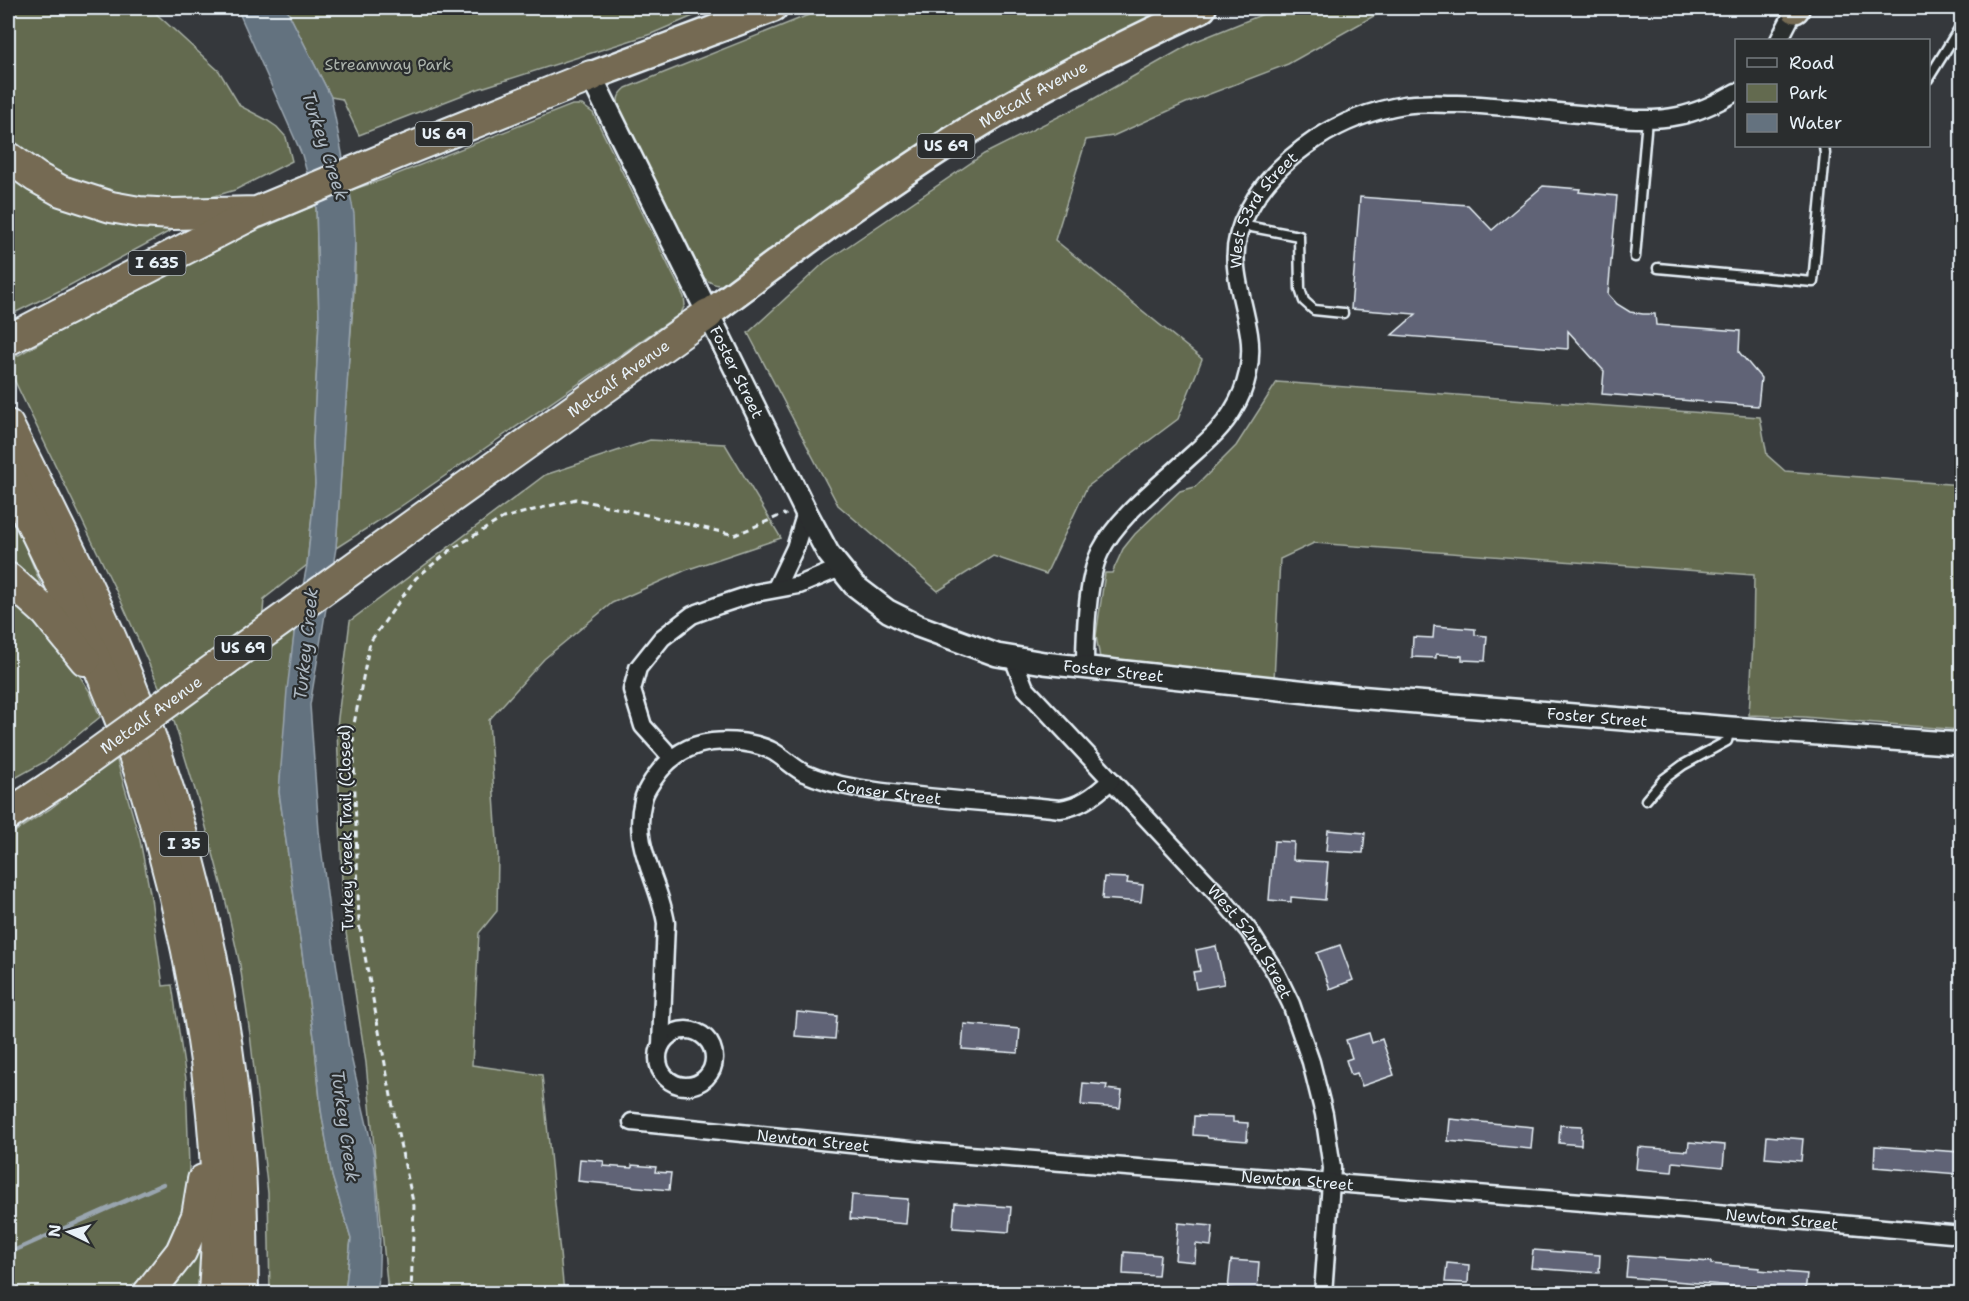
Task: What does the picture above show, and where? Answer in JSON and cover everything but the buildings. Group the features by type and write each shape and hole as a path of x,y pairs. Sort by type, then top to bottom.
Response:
{"highway":[{"name":"US 69","path":"8,157 61,191 111,207 139,212 173,214 257,212 591,76 773,8"},
{"name":"Metcalf Avenue","path":"56,783 903,174 984,121 1116,48 1202,8"},
{"name":"I 635","path":"8,340 257,212"},
{"name":"I 35","path":"8,425 91,595 130,682 167,787 189,861 215,980 230,1065 239,1155 243,1293"},
{"path":"8,474 76,614 111,696 144,783 173,888 196,1001 208,1084 214,1146 217,1229 214,1293"},
{"path":"8,578 46,612 69,638 111,696"},
{"name":"US 69","path":"8,801 56,783"},
{"path":"8,815 56,783"},
{"path":"147,1293 181,1252 197,1216 203,1178 208,1084"}],"street":[{"path":"1780,39 1795,8"},
{"name":"Foster Street","path":"591,76 828,553 854,585 888,611 918,626 997,655 1085,667 1344,696 1731,728 1962,744"},
{"name":"West 53rd Street","path":"1085,667 1094,568 1101,551 1120,522 1223,425 1241,396 1250,349 1249,334 1235,275 1236,251 1241,225 1259,193 1281,167 1300,150 1327,132 1353,119 1404,105 1424,103 1474,105 1647,119 1678,116 1703,108 1735,93"},
{"path":"776,588 795,548 806,512"},
{"path":"671,758 643,726 632,690 638,668 662,638 692,615 776,588 799,585 840,568"},
{"name":"West 52nd Street","path":"1013,658 1025,688 1223,900 1249,931 1276,973 1292,1004 1311,1062 1324,1114 1332,1168 1323,1293"},
{"name":"Conser Street","path":"661,1045 666,923 663,903 642,851 640,812 643,797 662,766 671,758 697,745 712,742 755,745 774,752 805,773 828,782 856,788 1060,809 1071,808 1090,797 1111,780"},
{"name":"Newton Street","path":"632,1122 930,1152 1661,1208 1962,1235"}],"lane":[{"path":"1930,77 1962,24"},
{"path":"1635,257 1647,119"},
{"path":"1658,268 1813,282 1824,147"},
{"path":"1241,225 1299,236 1300,289 1304,302 1314,310 1343,313"},
{"path":"1646,800 1664,779 1683,765 1727,741 1731,728"}],"path":[{"name":"Turkey Creek Trail (Closed)","path":"411,1293 414,1206 358,924 353,729 370,642 417,578 452,549 503,518 576,499 735,535 784,514 799,533"}],"green space":[{"path":"8,8 150,8 219,71 240,106 277,127 286,137 292,161 235,190 208,198 178,202 114,193 85,185 59,174 8,139"},
{"name":"Streamway Park","path":"286,8 712,8 651,34 478,89 359,135 342,99 331,97"},
{"path":"826,8 1175,8 729,284 713,284 704,278 620,110 618,98 626,88"},
{"path":"1278,8 1388,8 1288,64 1186,103 1113,136 1086,140 1055,240 1202,359 1178,419 1087,487 1046,574 993,556 938,591 838,505 748,333 825,262 984,154 1088,102 1194,42"},
{"path":"572,105 582,105 593,113 684,297 685,305 681,313 397,509 336,548 355,273 354,231 348,191 382,180"},
{"path":"8,169 125,221 172,230 8,316"},
{"path":"316,205 319,320 313,443 315,484 307,565 264,599 260,652 295,626 279,792 314,1037 321,1110 332,1176 351,1239 345,1293 270,1293 268,1193 250,1034 240,965 203,816 173,718 120,599 8,367 8,353 13,350 17,356 45,340 53,330 248,234"},
{"path":"1277,382 1760,417 1767,455 1785,471 1961,485 1961,730 1804,717 1749,715 1754,575 1314,543 1280,559 1274,680 1110,665 1100,658 1096,636 1105,573 1112,573 1123,549 1135,534 1180,491 1195,487 1236,446"},
{"path":"650,440 725,444 781,538 686,570 612,603 544,659 489,720 498,855 497,911 479,933 472,1065 542,1075 564,1293 388,1293 366,1063 343,913 337,726 350,621 545,475"},
{"path":"8,505 47,599 8,569"},
{"path":"8,592 33,613 78,673 90,692 100,717 46,761 8,782"},
{"path":"116,757 140,840 151,898 163,986 172,985 186,1079 189,1167 187,1197 181,1217 157,1263 125,1293 8,1294 8,836 50,809"},
{"path":"203,1215 206,1293 161,1294"}],"water":[{"name":"Turkey Creek","path":"237,8 286,8 331,97 354,214 353,298 336,548 310,705 319,831 334,949 349,1048 374,1155 380,1234 378,1293 345,1293 351,1239 332,1176 321,1110 314,1037 279,792 287,690 295,626 307,565 315,484 313,443 319,320 316,205 302,155"}],"waterway":[{"path":"11,1252 163,1184"}]}
